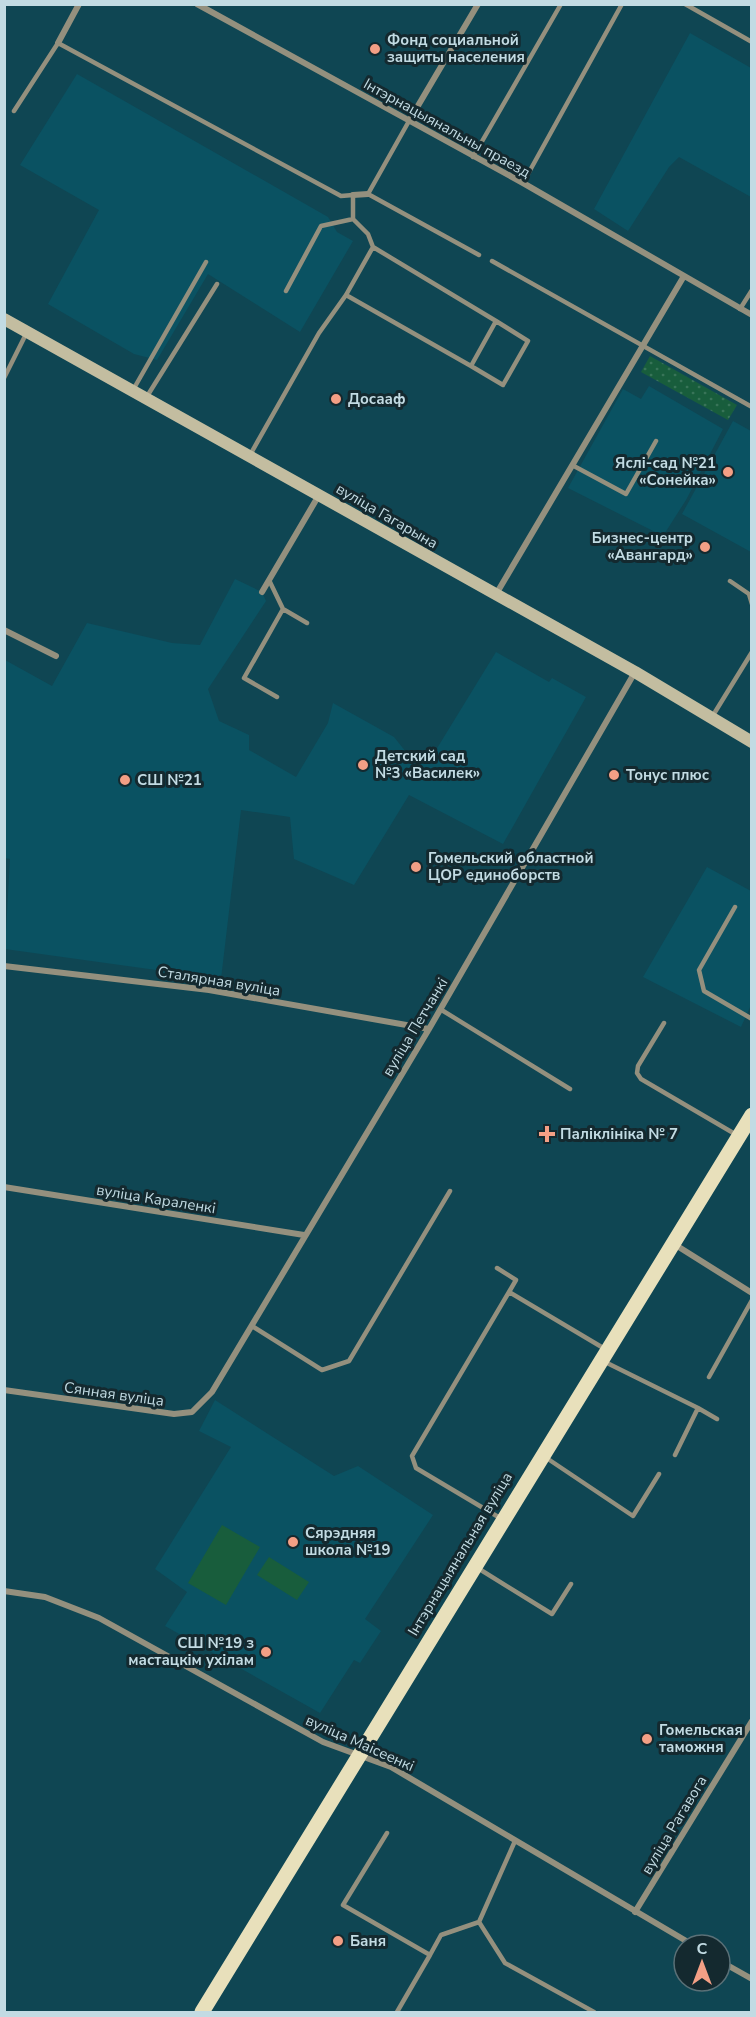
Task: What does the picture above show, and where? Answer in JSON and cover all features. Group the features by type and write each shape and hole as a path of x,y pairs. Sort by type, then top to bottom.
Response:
{"main road":[{"name":"Інтэрнацыянальная вуліца","path":"202,2013 752,1115"}],"street":[{"path":"58,43 79,4"},
{"name":"Інтэрнацыянальны праезд","path":"197,4 472,157 524,183 752,315"},
{"path":"409,121 478,5"},
{"path":"353,195 368,194"},
{"path":"495,596 641,345 684,276"},
{"name":"вуліца Гагарына","path":"4,319 250,455 495,596 635,672 752,742"},
{"path":"262,592 319,494"},
{"path":"4,630 56,656"},
{"name":"вуліца Петчанкі","path":"212,1392 429,1029 635,672"},
{"name":"Сталярная вуліца","path":"4,966 209,990 429,1029"},
{"name":"вуліца Караленкі","path":"4,1187 304,1235"},
{"path":"673,1243 752,1293"},
{"name":"Сянная вуліца","path":"4,1390 174,1414 192,1412 212,1392"},
{"name":"вуліца Маісеенкі","path":"4,1591 45,1597 99,1618 323,1742 391,1767 672,1933"},
{"name":"вуліца Рагавога","path":"635,1912 752,1721"},
{"path":"732,1968 752,1979"}],"lane":[{"path":"472,157 561,4"},
{"path":"524,183 622,4"},
{"path":"685,4 752,42"},
{"path":"14,111 58,43 340,196 353,195 353,219 368,234 373,247 528,341 503,385 346,295"},
{"path":"409,121 368,194 479,255"},
{"path":"286,291 321,226 353,219"},
{"path":"250,455 319,333 346,295 373,247"},
{"path":"492,261 752,407"},
{"path":"133,390 206,262"},
{"path":"146,398 218,284"},
{"path":"740,309 752,290"},
{"path":"471,366 496,321"},
{"path":"4,378 28,331"},
{"path":"572,465 626,495 656,441"},
{"path":"269,580 283,609 307,623"},
{"path":"730,581 749,594 752,603"},
{"path":"277,697 244,678 283,609"},
{"path":"712,717 752,652"},
{"path":"735,907 699,970 704,991 752,1019"},
{"path":"440,1009 570,1089"},
{"path":"664,1023 638,1066 641,1079 739,1136"},
{"path":"252,1326 322,1370 350,1361 450,1191"},
{"path":"497,1268 516,1280 412,1456 416,1468 503,1520"},
{"path":"509,1292 604,1355 717,1419"},
{"path":"709,1377 752,1300"},
{"path":"675,1455 698,1408"},
{"path":"542,1456 633,1516 659,1474"},
{"path":"474,1566 552,1614 571,1584"},
{"path":"387,1833 343,1905 430,1956"},
{"path":"397,2013 441,1935 478,1923 515,1840"},
{"path":"478,1923 505,1963 594,2013"}],"shaded area":[{"path":"690,33 751,68 751,197 679,157 669,167 628,231 594,209"},
{"path":"77,74 328,217 337,232 353,241 300,332 208,274 157,360 134,354 48,304 99,210 20,165"},
{"path":"649,386 723,429 686,500 663,536 568,488 623,389 641,399"},
{"name":"Яслі-сад №21 «Сонейка»","path":"733,421 751,431 751,552 682,514"},
{"name":"СШ №21","path":"235,579 262,592 266,601 208,689 219,721 249,735 249,750 296,777 328,723 333,703 394,737 406,752 428,763 496,652 549,682 552,678 586,697 503,844 409,795 354,885 294,859 290,817 241,810 221,979 5,949 10,859 5,858 5,660 52,686 87,623 172,643 200,645"},
{"path":"707,867 751,891 751,1005 741,1027 643,977"},
{"name":"Сярэдняя школа №19","path":"215,1400 334,1476 358,1466 433,1515 365,1619 381,1631 360,1663 354,1660 320,1713 165,1626 187,1592 155,1569 231,1447 199,1431"}],"green space":[{"path":"650,356 737,405 728,420 641,372"},
{"path":"222,1525 260,1547 226,1605 188,1583"},
{"path":"269,1557 309,1582 297,1600 257,1575"}],"place":[{"name":"Фонд социальной защиты населения","path":"375,49"},
{"name":"Досааф","path":"336,399"},
{"name":"Яслі-сад №21 «Сонейка»","path":"728,472"},
{"name":"Бизнес-центр «Авангард»","path":"705,547"},
{"name":"Детский сад №3 «Василек»","path":"363,765"},
{"name":"Тонус плюс","path":"614,775"},
{"name":"СШ №21","path":"125,780"},
{"name":"Гомельский областной ЦОР единоборств","path":"416,867"},
{"name":"Паліклініка № 7","path":"547,1134"},
{"name":"Сярэдняя школа №19","path":"293,1542"},
{"name":"СШ №19 з мастацкім ухілам","path":"266,1652"},
{"name":"Гомельская таможня","path":"647,1739"},
{"name":"Баня","path":"338,1941"}]}
